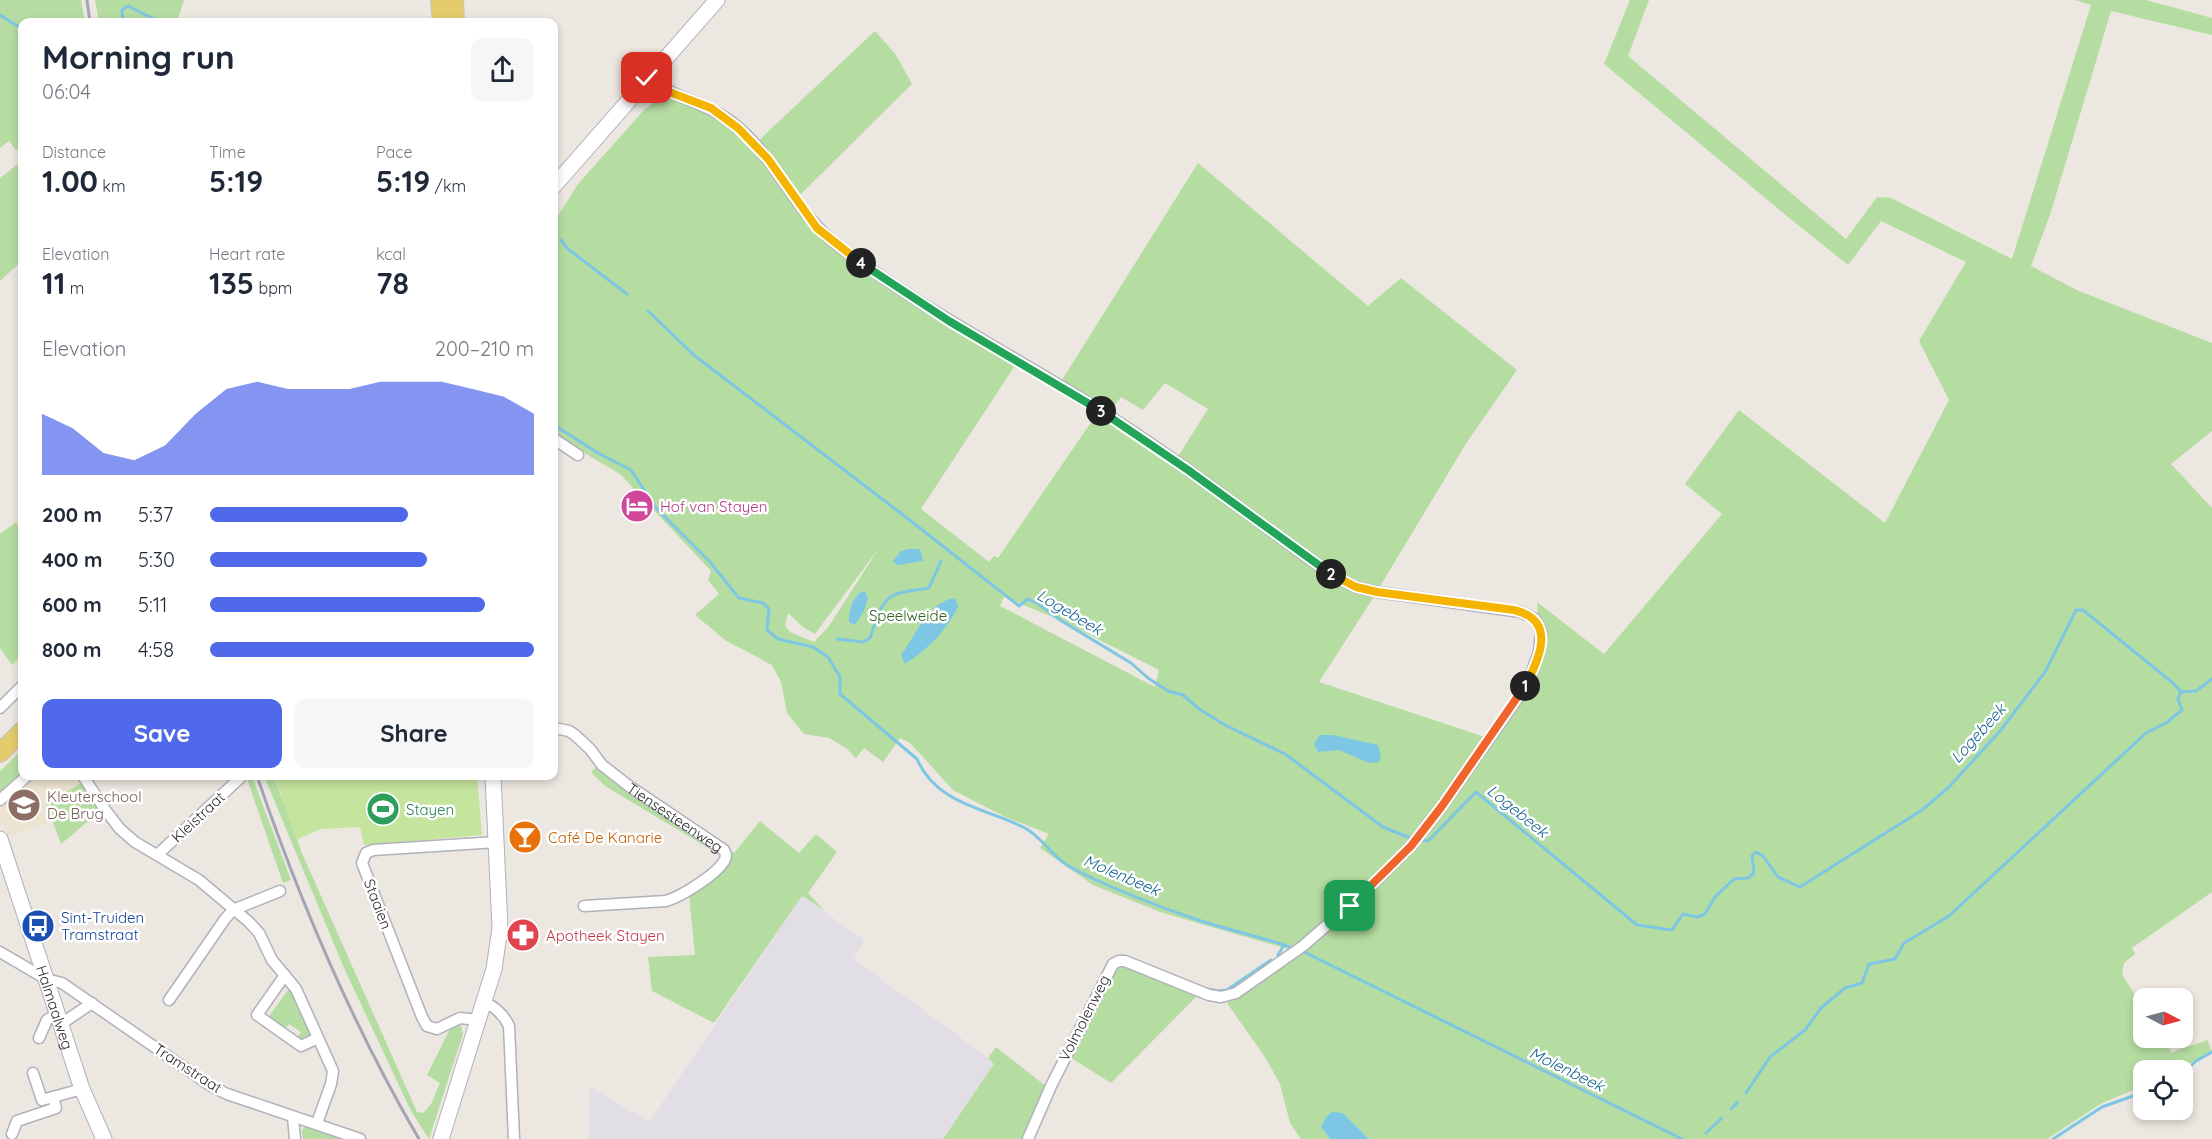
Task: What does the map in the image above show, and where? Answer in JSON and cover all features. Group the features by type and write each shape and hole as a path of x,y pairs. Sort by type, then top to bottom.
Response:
{"main road":[{"path":"440,0 442,18"},
{"path":"454,0 455,18"},
{"path":"0,753 18,735"}],"street":[{"path":"558,181 717,0"},
{"name":"Volmolenweg","path":"647,78 664,90 711,108 738,128 768,159 817,228 839,247 949,321 1095,407 1188,470 1332,575 1356,587 1377,592 1521,612 1529,615 1538,623 1542,640 1522,692 1442,806 1394,864 1304,946 1236,993 1221,997 1209,995 1125,962 1119,961 1113,964 1051,1086 1029,1139"},
{"path":"558,442 578,455"},
{"path":"0,708 18,690"},
{"name":"Tiensesteenweg","path":"558,729 575,735 584,742 602,765 724,850 726,855 723,866 678,897 666,901 584,906"},
{"path":"0,800 22,780"},
{"path":"89,780 106,811 120,829 135,842 199,880 259,933 272,960 296,989 333,1071 332,1084 317,1123"},
{"name":"Kleistraat","path":"156,855 238,780"},
{"path":"441,1139 494,969 500,928 494,780"},
{"name":"Halmaalweg","path":"0,839 82,1089 104,1139"},
{"name":"Staaien","path":"478,1020 459,1018 437,1029 427,1026 363,863 366,853 372,850 497,842"},
{"path":"169,1000 233,910 280,891"},
{"name":"Tramstraat","path":"0,952 46,979 62,983 211,1086 227,1094 360,1139"},
{"path":"285,975 257,1015 301,1046 318,1038"},
{"path":"484,1002 500,1013 508,1026 514,1139"},
{"path":"39,1038 47,1020 59,1018 92,1003"},
{"path":"33,1073 42,1100 82,1089"},
{"path":"12,1134 17,1121 56,1108 53,1097"},
{"path":"293,1117 295,1139"}],"shaded area":[{"name":"Kleuterschool De Brug","path":"32,780 79,780 82,783 46,803 52,821 9,837 0,817 0,807"},
{"path":"802,896 864,940 854,959 995,1063 943,1139 589,1139 590,1087 649,1122"}],"green space":[{"path":"0,0 81,0 84,18 18,18 18,148 16,150 9,141 0,148"},
{"path":"95,0 184,0 178,18 98,18"},
{"path":"1630,0 1649,0 1628,56 1846,239 1877,197 1891,198 2012,259 2091,5 2075,0 2146,0 2212,18 2212,35 2111,11 2050,215 2031,266 2079,291 2212,343 2212,431 2171,464 2212,508 2212,892 2132,948 2135,954 2124,963 2122,974 2133,992 2133,1048 2169,1048 2172,1053 2184,1048 2193,1048 2193,1045 2207,1040 2212,1051 2193,1062 2133,1060 2133,1090 2102,1103 2047,1139 1369,1139 1343,1113 1321,1127 1330,1139 1301,1139 1290,1123 1280,1084 1265,1057 1227,1003 1289,961 1357,909 1416,848 1438,821 1534,679 1545,631 1538,613 1537,602 1604,654 1722,514 1685,484 1739,410 1885,523 1949,400 1919,341 1966,262 1881,221 1848,265 1604,64"},
{"path":"875,31 896,55 912,84 798,197 757,142"},
{"name":"Speelweide","path":"665,93 713,114 746,138 794,201 812,229 831,244 1016,364 921,509 989,562 994,556 998,558 1096,415 1184,471 1324,574 1375,595 1319,682 1485,737 1401,854 1320,927 1288,949 1160,912 1093,885 1040,848 1049,834 1003,816 953,790 910,743 900,738 883,762 864,748 856,758 846,748 829,738 804,734 787,713 781,682 772,665 725,640 695,615 719,594 708,580 711,571 620,474 558,437 558,216 578,184 644,110","holes":["879,548 829,626 814,642 790,632 785,626 788,613 803,627 815,634","1004,597 1060,620 1159,670 1155,687 1000,606"]},
{"path":"1198,163 1368,306 1401,278 1517,370 1467,442 1379,588 1347,580 1177,458 1208,409 1165,383 1143,410 1121,397 1111,410 1062,380"},
{"path":"18,164 18,265 0,281 0,178"},
{"path":"16,522 18,525 18,659 12,665 0,648 0,534"},
{"path":"18,754 18,776 0,793 0,771"},
{"path":"597,766 625,787 734,853 760,821 799,853 816,834 837,852 808,893 824,910 802,896 714,1023 652,991 648,957 695,955 689,895 726,869 730,861 605,786 591,772"},
{"path":"247,780 254,780 291,880 283,883"},
{"path":"266,780 275,780 301,851 417,1112 423,1113 431,1104 440,1083 427,1075 450,1029 461,1025 463,1034 429,1139 411,1111 344,968"},
{"name":"Stayen","path":"276,780 477,780 482,835 364,845 360,827 321,829 296,840"},
{"path":"82,783 99,812 61,844 46,803"},
{"path":"1120,966 1127,966 1199,994 1111,1083 1068,1056 1116,969"},
{"path":"290,987 313,1031 311,1038 303,1043 297,1038 301,1032 289,1024 284,1030 268,1018"},
{"path":"996,1047 1047,1087 1025,1139 943,1139 994,1064 988,1058"},
{"path":"305,1124 353,1139 303,1139 302,1132"}],"water":[{"path":"920,549 923,561 897,565 893,561 901,551"},
{"path":"862,591 868,598 864,611 855,625 849,622 850,609 853,601"},
{"path":"955,598 958,607 942,632 929,646 905,664 901,655 924,620 937,606"},
{"path":"1320,735 1333,735 1378,745 1381,755 1379,762 1369,763 1339,750 1318,752 1314,744"},
{"path":"1332,1112 1343,1113 1369,1139 1330,1139 1321,1127 1326,1117"}],"waterway":[{"name":"Logebeek","path":"123,18 122,10 128,6 152,18"},
{"name":"Molenbeek","path":"0,15 18,26"},
{"name":"Logebeek","path":"561,240 568,249 627,294"},
{"name":"Logebeek","path":"648,311 695,356 1019,606 1028,599 1037,603 1060,620 1131,663 1168,691 1183,695 1199,709 1225,725 1285,754 1383,827 1413,839"},
{"name":"Molenbeek","path":"558,428 598,453 631,470 656,508 710,562 739,598 763,603 769,609 767,630 778,639 813,647 828,657 840,677 840,694 917,759 926,774 950,796 1025,828 1064,863 1102,883 1201,921 1293,948"},
{"path":"837,639 863,642 870,638 879,613 888,599 902,592 929,588 941,561"},
{"name":"Logebeek","path":"1420,840 1428,841 1476,792 1637,925 1672,930 1683,914 1697,917 1705,914 1715,897 1734,879 1748,878 1754,873 1752,856 1756,852 1763,856 1778,877 1800,887 1922,810 1949,787 2000,731 2045,672 2076,610 2083,610 2181,692 2196,691 2212,679"},
{"name":"Logebeek","path":"1746,1093 1770,1057 1805,1030 1821,1008 1845,988 1862,983 1869,964 1895,959 1904,943 1949,916 2146,733 2166,723 2182,710 2178,699 2181,692"},
{"path":"1278,955 1284,945"},
{"name":"Molenbeek","path":"1302,951 1682,1139"},
{"path":"1206,989 1227,990 1271,960"},
{"name":"Molenbeek","path":"2193,1064 2212,1052"},
{"name":"Molenbeek","path":"2053,1139 2102,1107 2133,1096"},
{"name":"Logebeek","path":"1731,1109 1738,1102"},
{"name":"Logebeek","path":"1706,1133 1722,1118"}],"railway":[{"path":"87,0 89,18"},
{"path":"258,780 291,869 329,961 372,1052 419,1139"}],"place":[{"name":"Hof van Stayen","path":"637,506"},
{"name":"Kleuterschool De Brug","path":"24,805"},
{"name":"Stayen","path":"383,809"},
{"name":"Café De Kanarie","path":"525,837"},
{"name":"Sint-Truiden Tramstraat","path":"38,926"},
{"name":"Apotheek Stayen","path":"523,935"}],"route":[{"path":"647,78 664,90 711,108 754,142 817,228 839,247 949,321 1095,407 1188,470 1332,575 1356,587 1377,592 1514,610 1535,619 1541,631 1542,640 1535,665 1522,692 1411,846 1350,906"}]}
